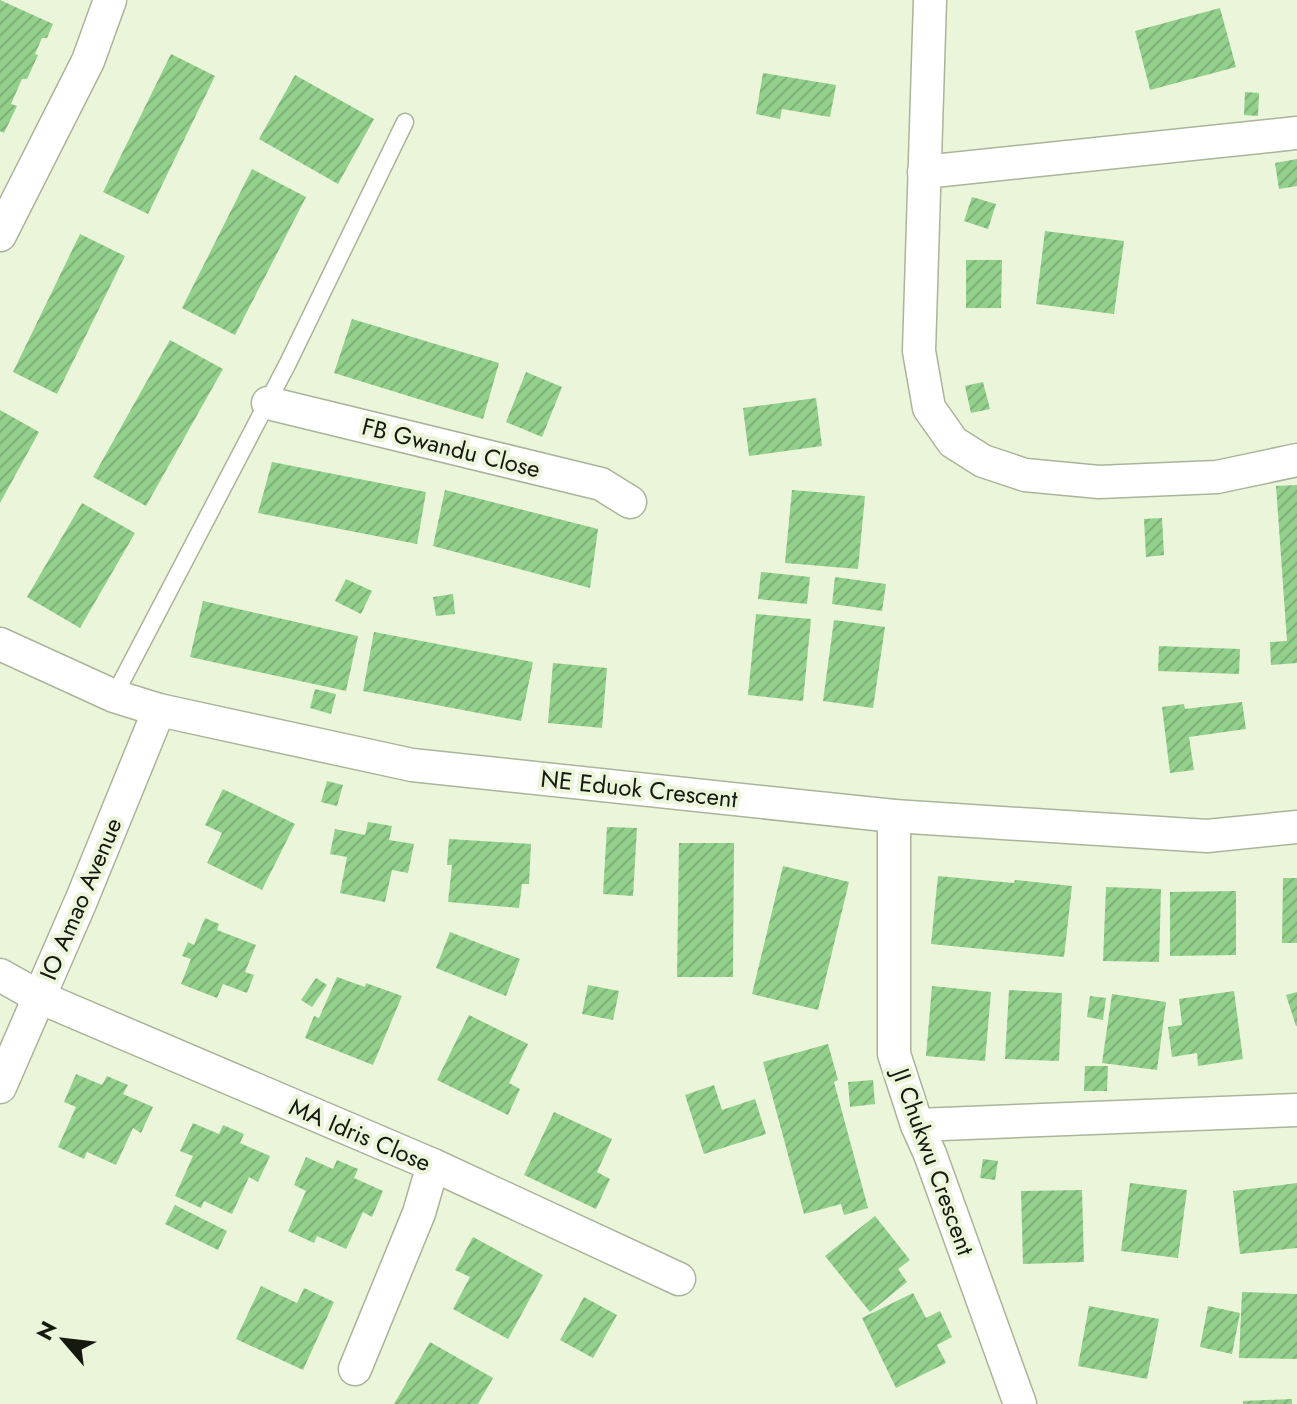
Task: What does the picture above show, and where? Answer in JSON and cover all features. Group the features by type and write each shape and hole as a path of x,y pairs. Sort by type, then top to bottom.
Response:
{"street":[{"path":"0,235 88,61 110,0"},
{"path":"930,0 919,351 929,408 953,442 983,461 1025,475 1099,482 1217,477 1297,460"},
{"path":"924,172 1297,133"},
{"name":"FB Gwandu Close","path":"268,403 601,484 630,502"},
{"name":"NE Eduok Crescent","path":"0,644 114,696 159,710 412,765 894,816 1207,836 1297,827"},
{"name":"IO Amao Avenue","path":"0,1087 159,710"},
{"name":"JI Chukwu Crescent","path":"894,816 894,1054 917,1125 1020,1404"},
{"name":"MA Idris Close","path":"0,975 39,997 433,1165 679,1279"},
{"path":"917,1125 1297,1110"},
{"path":"355,1369 419,1213 433,1165"}],"lane":[{"path":"114,696 268,403 405,122"}],"building":[{"path":"0,0 53,24 47,38 42,38 27,79 22,79 11,104 17,106 4,133 0,131"},
{"path":"1220,8 1236,67 1150,90 1135,31"},
{"path":"171,54 215,76 148,214 103,192"},
{"path":"763,73 836,85 830,117 782,109 780,119 756,114"},
{"path":"295,75 374,119 338,184 259,139"},
{"path":"1245,92 1259,93 1258,116 1244,115"},
{"path":"1297,159 1297,186 1279,189 1275,163"},
{"path":"252,169 306,197 235,335 182,308"},
{"path":"972,197 996,204 988,229 964,221"},
{"path":"1045,231 1124,241 1114,314 1036,304"},
{"path":"80,234 125,256 57,394 13,372"},
{"path":"966,260 1002,260 1001,308 966,308"},
{"path":"352,319 499,363 483,419 334,373"},
{"path":"170,340 223,369 146,506 93,477"},
{"path":"526,372 562,387 542,437 506,422"},
{"path":"983,382 990,409 971,413 965,386"},
{"path":"816,398 822,446 749,456 743,408"},
{"path":"0,410 39,432 0,503"},
{"path":"272,462 426,492 417,544 258,513"},
{"path":"1297,485 1297,663 1271,665 1270,642 1287,641 1276,486"},
{"path":"445,490 598,529 590,588 433,546"},
{"path":"792,490 865,496 858,569 785,563"},
{"path":"82,503 135,533 80,628 27,597"},
{"path":"1162,518 1164,555 1146,557 1144,519"},
{"path":"761,572 810,577 807,604 758,599"},
{"path":"835,577 886,584 882,611 832,604"},
{"path":"346,579 372,591 361,614 335,601"},
{"path":"453,594 455,614 436,616 433,597"},
{"path":"203,601 358,636 346,691 190,657"},
{"path":"756,614 811,619 803,701 748,695"},
{"path":"834,620 885,627 873,708 823,701"},
{"path":"374,632 533,662 521,721 363,691"},
{"path":"1159,646 1240,649 1239,674 1158,671"},
{"path":"553,663 607,668 602,728 548,723"},
{"path":"315,689 336,694 331,714 310,708"},
{"path":"1242,702 1246,729 1189,737 1194,770 1170,773 1162,707 1184,704 1185,709"},
{"path":"327,781 343,785 337,806 321,802"},
{"path":"223,789 295,824 262,890 207,863 222,833 205,825"},
{"path":"368,822 392,826 389,840 414,844 408,873 392,870 385,902 340,893 347,857 330,854 335,829 365,835"},
{"path":"607,827 637,828 633,896 603,894"},
{"path":"449,839 531,844 529,884 522,884 519,908 448,902 452,865 447,865"},
{"path":"679,843 734,843 733,977 677,977"},
{"path":"783,866 849,882 818,1010 752,994"},
{"path":"938,876 1072,886 1064,957 931,944"},
{"path":"1283,878 1297,878 1297,943 1282,943"},
{"path":"1106,887 1161,889 1159,962 1103,961"},
{"path":"1236,891 1236,955 1170,956 1170,892"},
{"path":"205,918 219,924 217,930 256,945 245,972 254,975 247,993 223,984 217,998 181,984 191,959 182,956 188,942 194,945"},
{"path":"450,932 520,959 506,996 436,968"},
{"path":"337,977 402,996 373,1065 305,1038 314,1016 319,1018"},
{"path":"316,978 327,985 312,1007 301,1000"},
{"path":"588,985 619,991 613,1020 582,1014"},
{"path":"932,986 991,992 985,1061 926,1056"},
{"path":"1009,990 1062,993 1059,1061 1005,1059"},
{"path":"1234,991 1243,1059 1198,1066 1197,1053 1172,1057 1168,1027 1182,1025 1179,999"},
{"path":"1297,992 1297,1026 1296,1026 1286,995"},
{"path":"1112,994 1166,1002 1157,1070 1102,1063"},
{"path":"1090,996 1106,998 1103,1020 1087,1017"},
{"path":"469,1015 528,1044 509,1083 520,1089 508,1115 437,1080"},
{"path":"828,1044 838,1080 834,1082 868,1208 844,1215 841,1204 804,1214 763,1062"},
{"path":"1085,1066 1108,1066 1107,1091 1084,1091"},
{"path":"76,1074 102,1085 107,1076 128,1085 123,1094 153,1107 141,1133 133,1128 116,1165 87,1152 84,1159 58,1147 76,1107 64,1102"},
{"path":"873,1080 875,1104 850,1107 848,1082"},
{"path":"714,1085 722,1110 755,1099 766,1134 704,1154 685,1095"},
{"path":"554,1112 612,1139 597,1172 610,1179 596,1209 524,1175"},
{"path":"193,1123 219,1134 223,1125 244,1134 240,1143 270,1156 258,1182 249,1177 232,1214 204,1201 201,1208 175,1196 193,1156 180,1151"},
{"path":"306,1157 333,1169 337,1160 358,1169 354,1178 383,1191 372,1217 363,1212 346,1249 317,1236 314,1243 288,1231 306,1191 294,1185"},
{"path":"983,1159 998,1161 995,1180 980,1178"},
{"path":"1130,1183 1187,1190 1178,1258 1121,1251"},
{"path":"1297,1183 1297,1248 1240,1254 1233,1191"},
{"path":"1082,1190 1084,1262 1023,1264 1021,1191"},
{"path":"175,1205 227,1231 218,1250 165,1224"},
{"path":"875,1216 910,1260 898,1269 907,1282 870,1312 825,1256"},
{"path":"473,1237 543,1275 508,1339 453,1309 470,1277 455,1270"},
{"path":"261,1286 297,1303 304,1288 334,1302 303,1370 236,1339"},
{"path":"1242,1292 1297,1294 1297,1359 1239,1358"},
{"path":"913,1293 926,1318 940,1311 952,1337 937,1345 946,1363 896,1388 862,1318"},
{"path":"584,1297 617,1315 593,1358 560,1340"},
{"path":"1089,1306 1159,1319 1147,1379 1078,1366"},
{"path":"1208,1306 1240,1313 1232,1354 1200,1347"},
{"path":"430,1342 493,1378 478,1404 394,1404"},
{"path":"1292,1399 1292,1404 1243,1404 1243,1401"}]}
